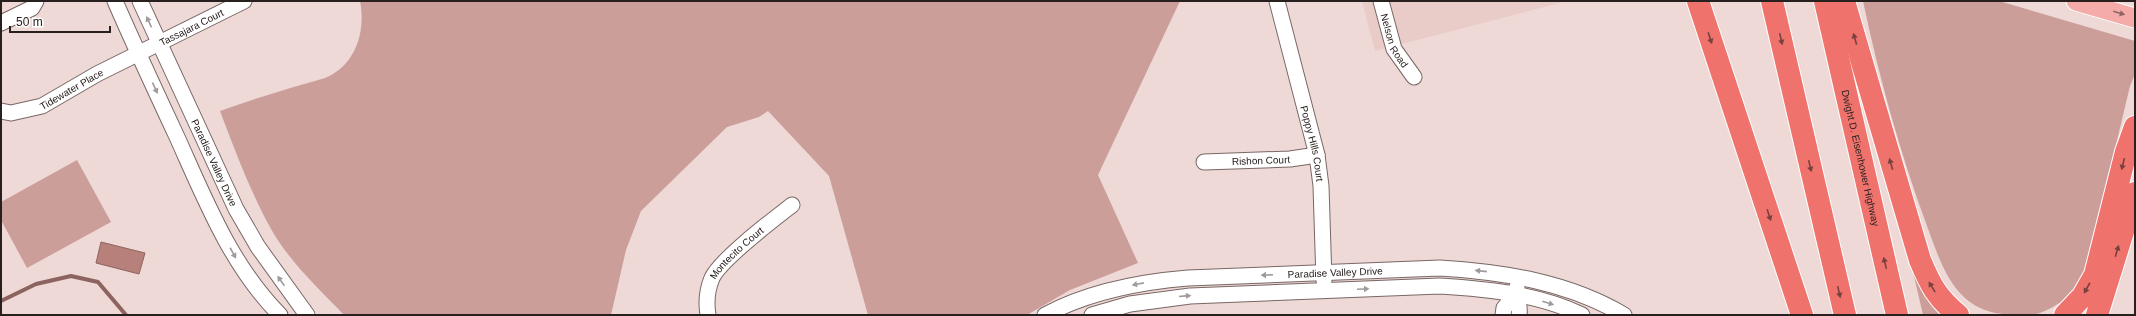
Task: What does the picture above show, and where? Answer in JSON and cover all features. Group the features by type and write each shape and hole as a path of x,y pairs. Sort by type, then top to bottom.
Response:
{"highway":[{"path":"1698,1 1802,315"},
{"path":"1772,1 1845,315"},
{"name":"Dwight D. Eisenhower Highway","path":"1825,1 1897,315"},
{"path":"1844,1 1920,260 1929,282 1942,302 1958,315"},
{"path":"2065,315 2083,296 2094,275 2126,152 2135,127"},
{"path":"2097,315 2135,194"}],"main road":[{"path":"2076,1 2135,18"}],"street":[{"path":"1,23 32,8 36,1"},
{"path":"115,1 214,218 236,259 264,299 280,315"},
{"name":"Paradise Valley Drive","path":"140,1 236,209 258,247 304,314"},
{"name":"Tassajara Court","path":"138,53 244,1"},
{"name":"Poppy Hills Court","path":"1277,1 1317,155 1321,186 1324,290"},
{"name":"Nelson Road","path":"1381,1 1394,49 1414,77"},
{"name":"Tidewater Place","path":"1,111 11,113 42,106 97,74 138,53"},
{"name":"Rishon Court","path":"1204,162 1290,158 1317,155"},
{"name":"Montecito Court","path":"708,315 707,292 713,277 724,263 766,225 792,205"},
{"name":"Paradise Valley Drive","path":"1045,315 1090,296 1158,280 1440,268 1480,270 1544,282 1582,295 1624,315"},
{"path":"1519,277 1516,294 1520,311 1519,315"},
{"name":"Paradise Valley Drive","path":"1092,315 1130,304 1161,298 1440,286 1479,288 1516,294 1582,315"},
{"path":"1503,315 1504,308 1516,294"}],"shaded area":[{"path":"360,1 1180,1 1098,175 1138,263 1070,290 1027,315 868,315 829,176 768,111 759,117 727,127 641,211 626,250 611,315 344,315 295,263 278,241 263,215 250,186 220,111 270,94 325,78 336,72 351,56 360,35"},
{"path":"1362,1 1567,1 1375,51"},
{"path":"1863,1 1999,1 2135,41 2135,74 2130,86 2085,273 2082,282 2073,293 2059,303 2043,312 2030,315 1995,313 1972,304 1952,283 1938,255 1899,143 1883,86"},
{"path":"77,160 111,222 27,268 1,220 1,202"},
{"path":"101,242 145,253 139,274 96,263"},
{"path":"1913,272 1930,297 1948,315 1923,315"}],"waterway":[{"path":"1,301 36,284 71,276 98,282 126,315"}]}
